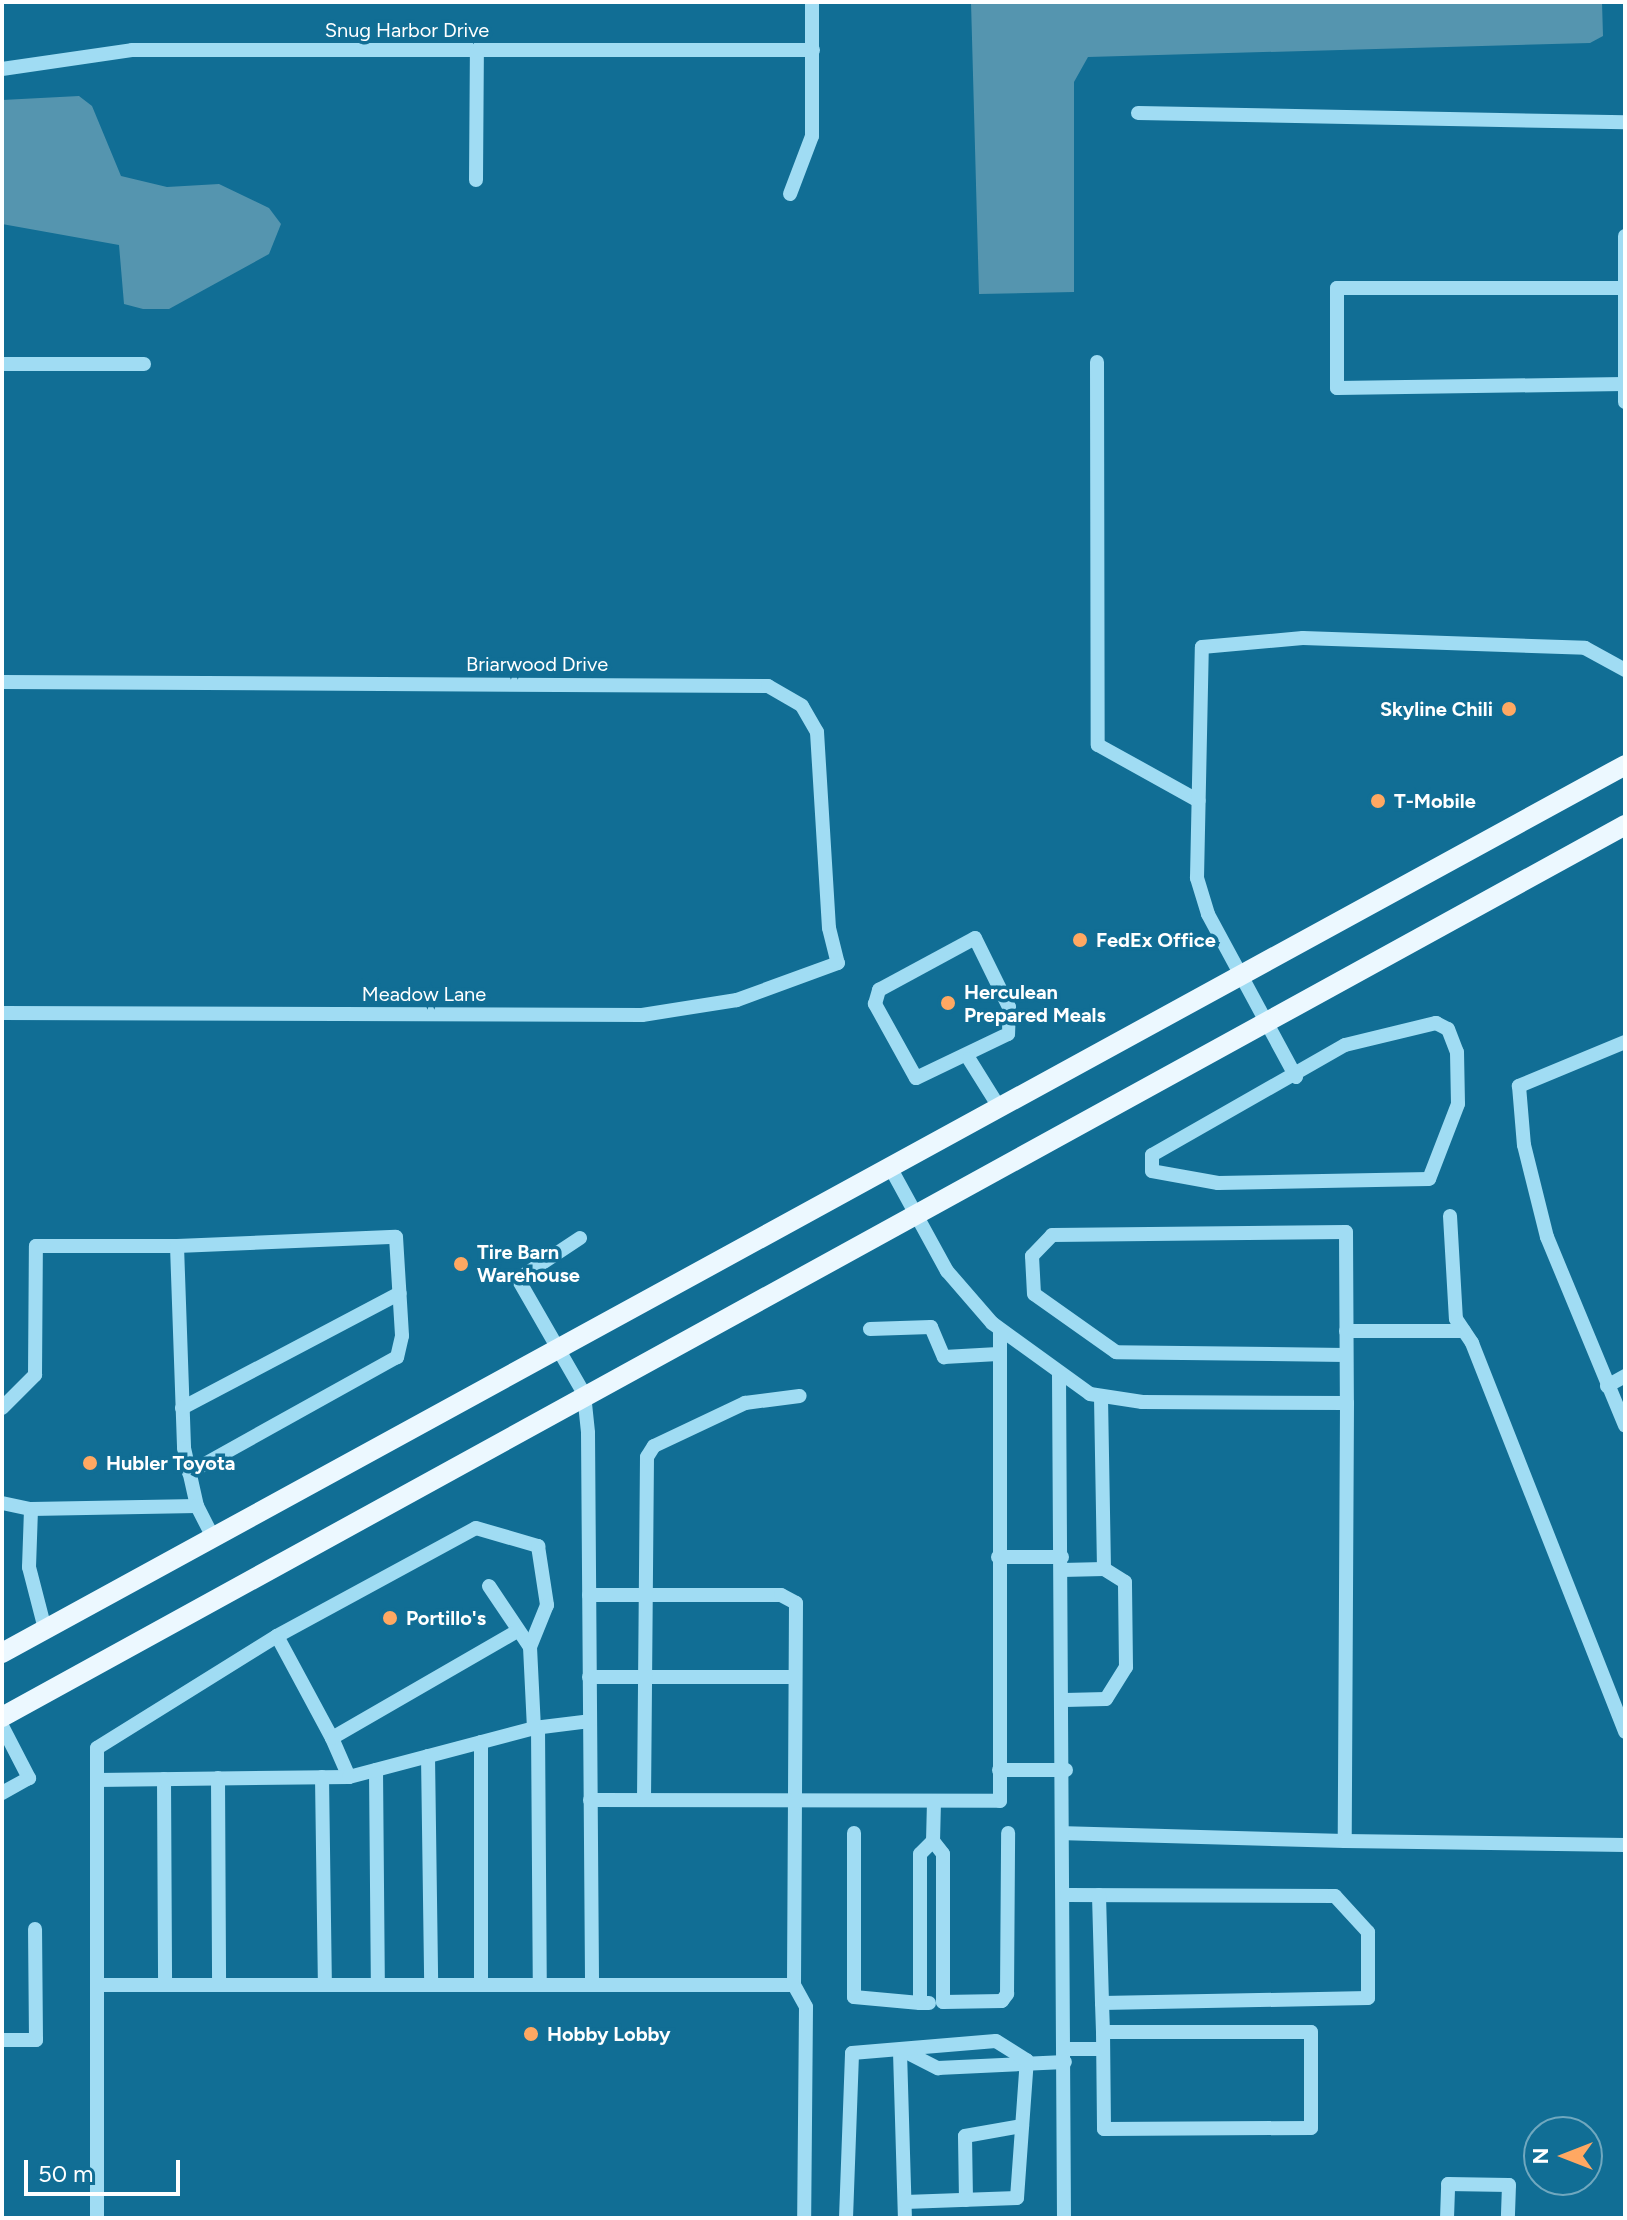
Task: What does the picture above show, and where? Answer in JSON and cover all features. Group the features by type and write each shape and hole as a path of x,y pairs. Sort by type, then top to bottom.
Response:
{"main road":[{"path":"2,1653 1625,765"},
{"path":"2,1717 584,1394 1625,825"}],"street":[{"path":"790,194 812,136 812,2"},
{"name":"Snug Harbor Drive","path":"2,69 132,50 813,50"},
{"path":"476,180 477,50"},
{"path":"1138,113 1625,122"},
{"path":"1625,236 1621,288 1625,402"},
{"path":"1621,288 1337,288 1337,388 1624,384"},
{"path":"1097,362 1098,745 1199,801"},
{"path":"2,364 144,364"},
{"path":"1296,1077 1244,974 1208,914 1197,878 1202,647 1211,642 1585,648 1625,667"},
{"name":"Briarwood Drive","path":"2,682 768,686 802,706 817,732 829,928 838,963"},
{"path":"975,938 1009,1007 1008,1034 969,1059 916,1078 875,1004 879,990 975,938"},
{"name":"Meadow Lane","path":"2,1013 642,1015 737,1000 838,963"},
{"path":"1415,1025 1448,1029 1457,1052 1458,1104 1429,1179 1168,1180 1152,1171 1152,1155 1296,1077 1345,1045 1415,1025"},
{"path":"1625,1042 1519,1086 1524,1145 1547,1237 1625,1425"},
{"path":"969,1059 999,1107"},
{"path":"890,1167 947,1271 1000,1330 1059,1375 1101,1396 1347,1403"},
{"path":"1450,1216 1456,1319 1464,1331 1625,1732"},
{"path":"1345,1841 1347,1403 1346,1232 1052,1235 1032,1256 1034,1294 1116,1352 1346,1355"},
{"path":"2,1408 35,1375 36,1246 177,1246 396,1237 400,1293 397,1357 189,1473"},
{"path":"580,1238 518,1279 584,1394 592,1985"},
{"path":"177,1246 182,1408 189,1473 197,1506 213,1537"},
{"path":"182,1408 400,1293"},
{"path":"870,1329 931,1327 944,1357 998,1354"},
{"path":"590,1800 1000,1801 1000,1330"},
{"path":"1346,1331 1464,1331"},
{"path":"1059,1375 1067,1833 1064,2218"},
{"path":"1607,1386 1625,1376"},
{"path":"644,1800 647,1457 654,1446 760,1397 800,1396"},
{"path":"1101,1396 1104,1569"},
{"path":"2,1503 31,1509 197,1506"},
{"path":"31,1509 29,1567 45,1629"},
{"path":"97,2218 97,1748 277,1636 476,1528 538,1546 547,1605 530,1647 536,1728 540,1985"},
{"path":"998,1557 1104,1569 1125,1582 1126,1667 1106,1699 1065,1700"},
{"path":"489,1586 514,1633 530,1647"},
{"path":"589,1595 788,1599 796,1603 794,1985 806,2007 804,2218"},
{"path":"332,1738 514,1633"},
{"path":"277,1636 332,1738 349,1777"},
{"path":"589,1677 795,1677"},
{"path":"97,1780 349,1777 536,1728 590,1721"},
{"path":"2,1726 29,1778 2,1793"},
{"path":"481,1742 481,1985"},
{"path":"428,1756 431,1985"},
{"path":"376,1770 378,1985"},
{"path":"999,1770 1066,1770"},
{"path":"322,1777 325,1985"},
{"path":"218,1778 219,1985"},
{"path":"164,1779 165,1985"},
{"path":"934,1801 933,1841 943,1854 943,2002"},
{"path":"854,1833 854,1997 920,2003 1002,2001 1007,1994 1008,1833"},
{"path":"1067,1833 1625,1845"},
{"path":"920,2003 920,1854 933,1841"},
{"path":"1067,1895 1335,1896 1368,1932 1368,1998 1102,2003"},
{"path":"1099,1895 1104,2129 1311,2128 1311,2032 1103,2032"},
{"path":"2,2040 36,2040 35,1929"},
{"path":"97,1985 794,1985"},
{"path":"904,2052 926,2042 996,2041 1027,2060"},
{"path":"846,2218 847,2064 861,2048 904,2052 938,2068 1007,2068 1027,2060 1103,2049"},
{"path":"904,2052 905,2218"},
{"path":"905,2202 1017,2198 1027,2060"},
{"path":"966,2200 965,2136 1022,2126"},
{"path":"1447,2218 1448,2184 1509,2185 1508,2218"}],"water":[{"path":"971,2 1602,2 1603,36 1590,43 1088,57 1074,82 1074,292 979,294"},
{"path":"79,96 92,106 121,176 167,187 219,184 269,208 281,224 269,254 169,309 143,309 124,304 119,245 2,224 2,100"}],"place":[{"name":"Skyline Chili","path":"1509,709"},
{"name":"T-Mobile","path":"1378,801"},
{"name":"FedEx Office","path":"1080,940"},
{"name":"Herculean Prepared Meals","path":"948,1003"},
{"name":"Tire Barn Warehouse","path":"461,1264"},
{"name":"Hubler Toyota","path":"90,1463"},
{"name":"Portillo's","path":"390,1618"},
{"name":"Hobby Lobby","path":"531,2034"}]}
